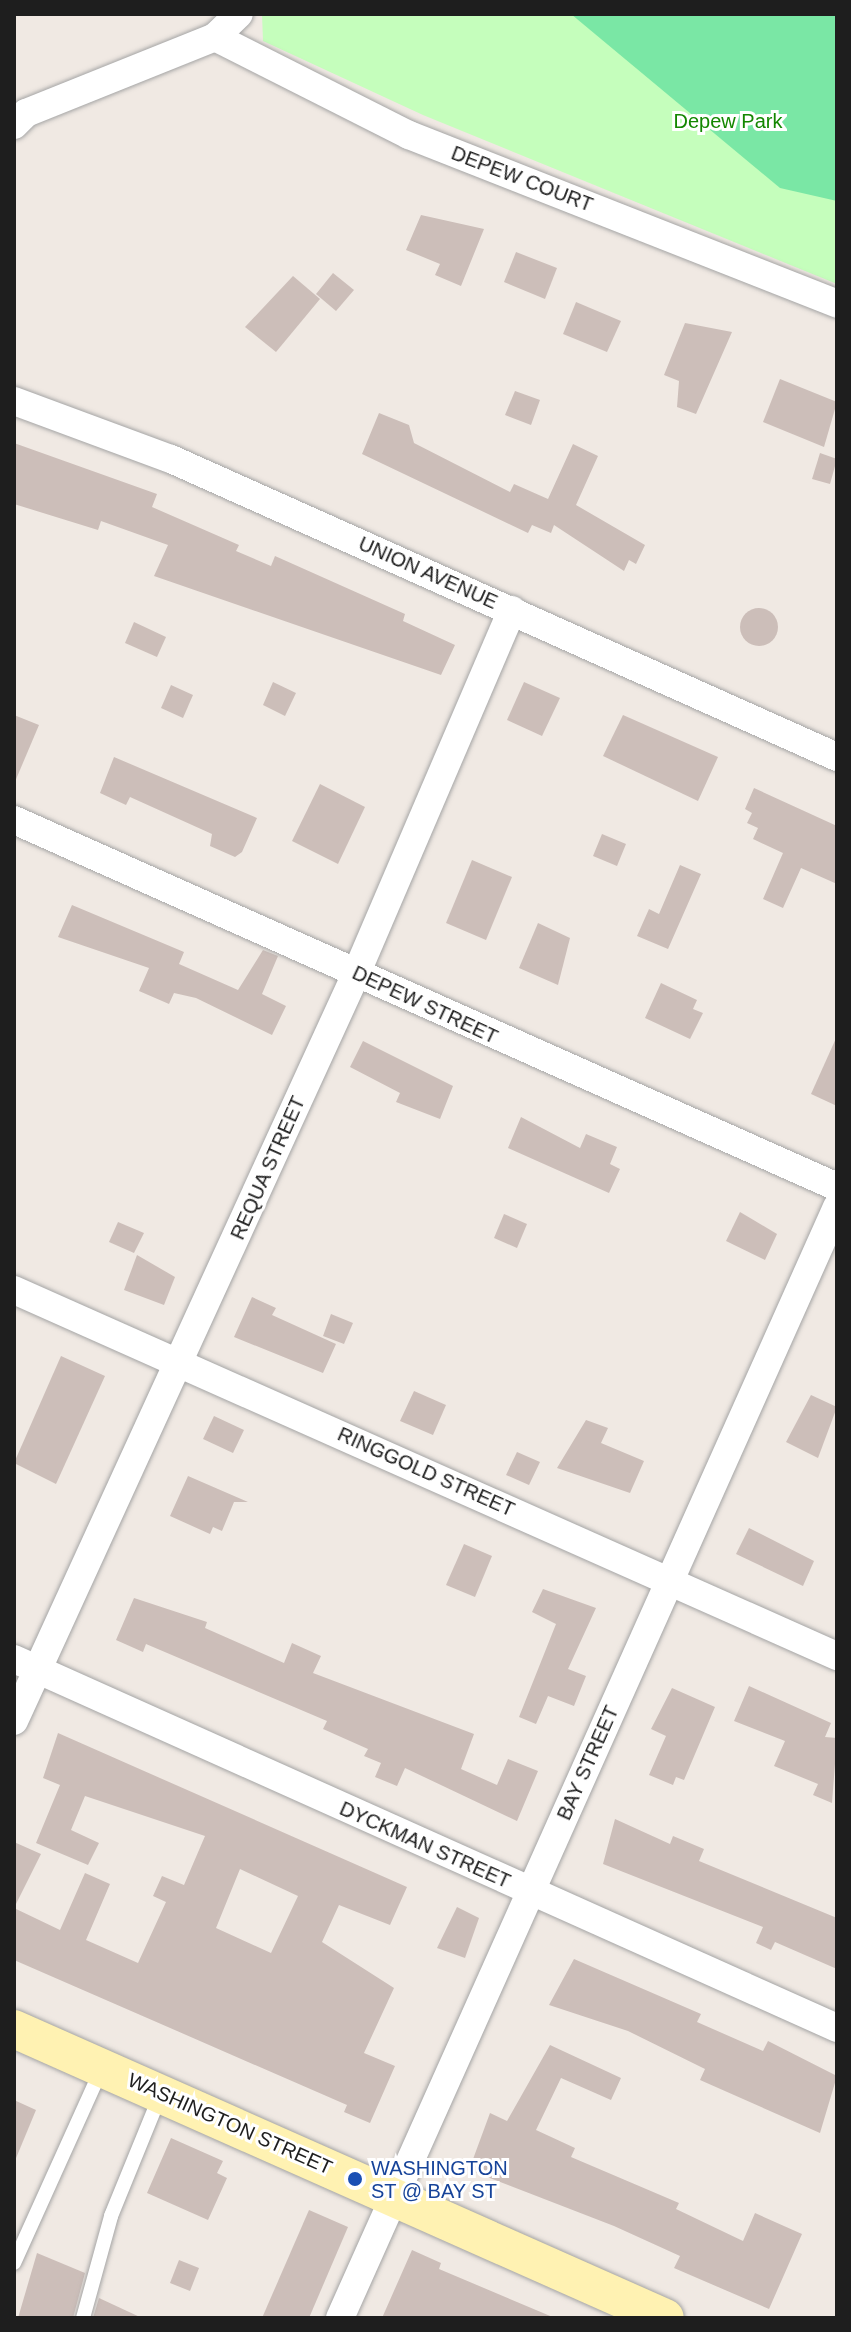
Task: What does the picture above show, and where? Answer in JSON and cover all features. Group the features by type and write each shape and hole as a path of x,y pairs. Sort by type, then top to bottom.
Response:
{"street":[{"path":"14,125 26,113 215,37 239,14"},
{"name":"DEPEW COURT","path":"215,37 409,135 837,304"},
{"name":"UNION AVENUE","path":"14,401 171,459 837,757"},
{"name":"REQUA STREET","path":"14,1721 26,1664 180,1363 356,974 512,610"},
{"name":"DEPEW STREET","path":"14,820 837,1187"},
{"name":"BAY STREET","path":"340,2318 837,1207"},
{"name":"RINGGOLD STREET","path":"14,1290 837,1656"},
{"name":"DYCKMAN STREET","path":"26,1664 837,2028"},
{"name":"WASHINGTON STREET","path":"14,2029 665,2318"}],"lane":[{"path":"14,2263 102,2068"},
{"path":"83,2318 111,2216 161,2094"}],"green space":[{"name":"Depew Park","path":"262,14 837,14 837,284 423,115 263,41"},
{"path":"571,14 837,14 837,201 780,188"}],"building":[{"path":"421,215 484,229 461,286 435,275 440,264 406,250"},
{"path":"516,252 557,268 545,299 504,282"},
{"path":"333,273 354,290 336,311 316,294"},
{"path":"293,276 320,299 276,352 245,327"},
{"path":"576,302 621,321 607,352 563,334"},
{"path":"685,323 732,332 696,414 677,407 679,381 664,375"},
{"path":"780,379 837,402 824,447 763,422"},
{"path":"515,391 540,400 531,425 505,415"},
{"path":"379,413 409,425 414,443 510,492 514,484 548,499 573,444 598,456 576,505 645,545 636,564 629,560 624,571 554,525 551,533 532,525 528,533 362,454"},
{"path":"14,443 157,494 152,507 239,545 236,551 271,566 275,556 405,614 403,621 455,645 441,675 154,576 168,545 101,521 98,530 14,504"},
{"path":"820,453 837,459 830,484 812,479"},
{"path":"759,608 773,613 778,627 773,641 759,646 745,641 740,627 745,613"},
{"path":"134,622 166,637 157,657 125,643"},
{"path":"273,682 296,693 285,716 263,705"},
{"path":"524,682 560,698 542,736 507,720"},
{"path":"171,685 193,695 183,718 161,708"},
{"path":"14,715 39,725 14,784"},
{"path":"623,715 718,757 698,801 603,756"},
{"path":"114,757 257,818 242,852 235,857 210,846 212,834 130,797 126,805 100,793"},
{"path":"320,784 365,807 338,864 292,841"},
{"path":"754,788 837,826 837,884 801,868 783,908 763,899 783,853 753,839 758,828 747,823 752,813 745,809"},
{"path":"602,834 626,844 617,866 593,856"},
{"path":"472,860 512,877 486,940 446,923"},
{"path":"680,865 701,874 668,949 637,936 649,909 659,914"},
{"path":"72,905 184,952 179,964 238,990 263,950 278,956 262,994 286,1006 272,1035 196,998 174,993 169,1004 139,991 149,968 58,937"},
{"path":"538,923 570,938 558,985 519,968"},
{"path":"661,983 697,1000 693,1009 703,1013 690,1039 645,1018"},
{"path":"837,1036 837,1106 811,1094"},
{"path":"363,1041 453,1086 440,1119 396,1102 400,1093 350,1067"},
{"path":"521,1117 580,1148 586,1134 617,1147 610,1164 620,1169 609,1193 508,1148"},
{"path":"740,1212 777,1234 765,1260 726,1241"},
{"path":"504,1214 527,1224 517,1248 494,1238"},
{"path":"118,1222 144,1233 134,1253 109,1242"},
{"path":"137,1255 175,1277 164,1305 124,1290"},
{"path":"252,1297 276,1308 272,1315 336,1344 323,1373 234,1337"},
{"path":"331,1314 353,1323 344,1344 323,1336"},
{"path":"61,1356 105,1376 56,1484 14,1463"},
{"path":"414,1391 446,1405 433,1435 400,1421"},
{"path":"811,1395 837,1407 818,1458 786,1442"},
{"path":"214,1416 244,1430 233,1453 203,1439"},
{"path":"586,1420 608,1428 601,1443 644,1461 630,1493 557,1468"},
{"path":"517,1452 540,1462 529,1485 506,1475"},
{"path":"188,1476 248,1502 234,1502 222,1531 213,1527 210,1534 170,1516"},
{"path":"749,1528 814,1561 803,1586 736,1554"},
{"path":"464,1544 492,1556 475,1597 446,1585"},
{"path":"543,1589 596,1608 568,1669 586,1676 574,1706 548,1696 536,1724 519,1717 556,1624 532,1612"},
{"path":"134,1598 207,1622 205,1628 284,1663 292,1643 321,1656 313,1673 474,1734 461,1769 497,1785 508,1759 538,1771 517,1821 405,1768 397,1786 375,1777 381,1763 364,1756 368,1749 323,1729 327,1721 146,1644 143,1652 116,1640"},
{"path":"749,1686 831,1723 825,1737 837,1738 832,1803 813,1795 818,1784 774,1766 785,1741 734,1721"},
{"path":"672,1688 715,1707 684,1780 676,1777 673,1785 649,1775 666,1736 651,1729"},
{"path":"58,1733 407,1887 390,1925 339,1905 322,1942 394,1988 364,2053 395,2066 370,2123 344,2112 347,2105 14,1960 14,1908 60,1930 85,1873 110,1884 86,1940 138,1963 166,1902 153,1896 162,1876 184,1885 205,1836 85,1796 71,1830 99,1843 88,1865 36,1843 60,1785 43,1778","holes":["240,1869 298,1896 271,1953 216,1928"]},
{"path":"615,1819 670,1844 673,1836 704,1849 699,1861 837,1918 837,1969 775,1942 771,1950 756,1943 763,1927 603,1864"},
{"path":"14,1842 41,1854 14,1908"},
{"path":"457,1907 479,1918 465,1958 437,1948"},
{"path":"574,1959 701,2014 697,2022 763,2051 768,2041 837,2076 820,2133 700,2080 705,2069 628,2031 549,2005"},
{"path":"550,2045 621,2078 611,2100 561,2078 536,2130 575,2148 571,2157 679,2203 676,2209 743,2241 755,2213 802,2234 769,2309 674,2268 680,2256 614,2226 469,2170 490,2113 507,2121"},
{"path":"14,2100 36,2110 14,2163"},
{"path":"171,2138 223,2161 217,2173 227,2178 208,2220 147,2193"},
{"path":"309,2210 348,2227 309,2318 262,2318"},
{"path":"412,2250 441,2263 439,2269 555,2318 382,2318"},
{"path":"37,2253 85,2273 73,2318 18,2318"},
{"path":"179,2260 199,2268 190,2291 170,2283"},
{"path":"99,2298 142,2318 93,2318"}],"place":[{"name":"WASHINGTON ST @ BAY ST","path":"355,2179"}]}
